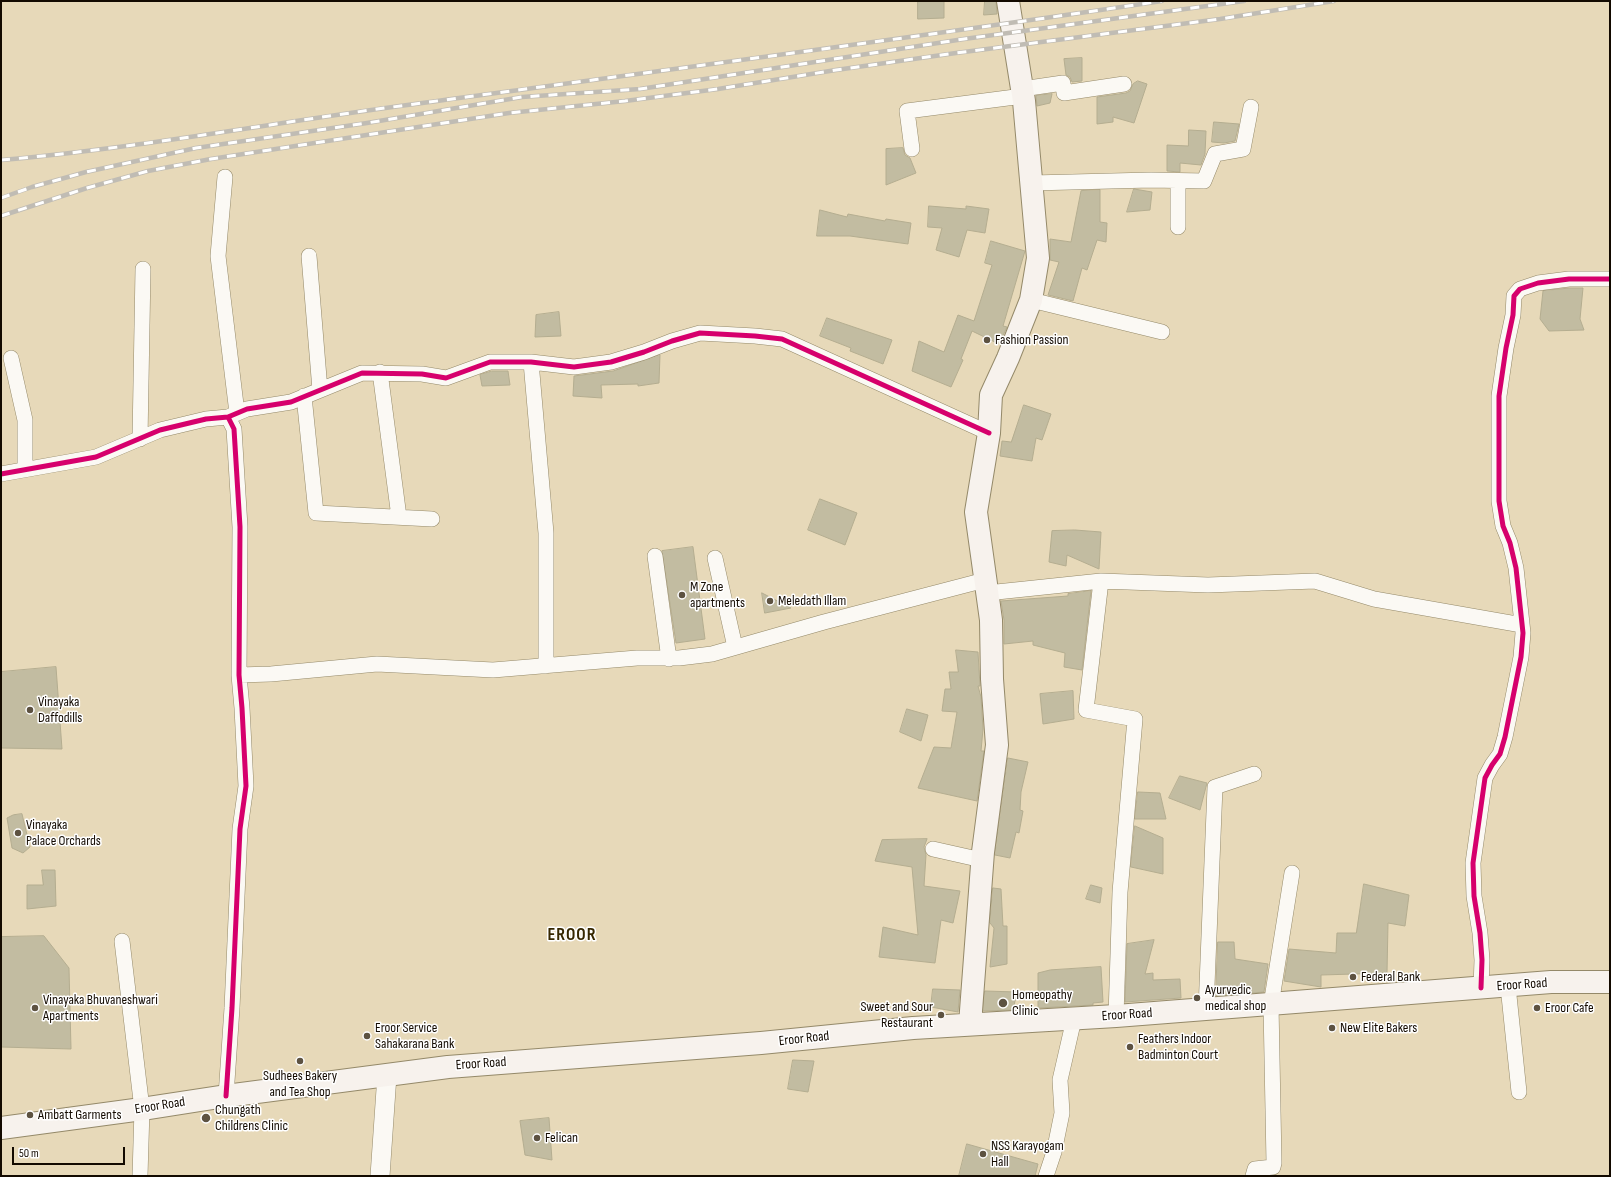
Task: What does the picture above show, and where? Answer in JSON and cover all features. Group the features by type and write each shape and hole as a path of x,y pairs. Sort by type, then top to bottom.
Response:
{"main road":[{"path":"970,1024 982,860 997,745 992,679 991,620 976,512 989,433 992,395 1031,300 1038,258 1023,92 1008,1"},
{"name":"Eroor Road","path":"1,1128 226,1096 448,1067 761,1043 913,1028 1206,1010 1551,982 1610,982"}],"street":[{"path":"912,149 907,112 1023,92 1063,82 1064,93 1124,84"},
{"path":"1032,183 1204,181 1215,154 1243,149 1251,107"},
{"path":"224,177 218,256 234,428 240,527 238,675 242,708 246,786 240,829 232,1008 226,1096"},
{"path":"1178,181 1178,227"},
{"path":"309,256 320,390"},
{"path":"140,439 143,269"},
{"path":"1481,988 1482,960 1480,933 1474,896 1473,863 1485,778 1500,754 1511,714 1521,657 1523,633 1516,568 1510,543 1503,526 1499,501 1499,396 1514,296 1520,289 1538,283 1569,279 1610,279"},
{"path":"1031,300 1162,332"},
{"path":"1,474 96,457 160,430 206,419 232,415 247,409 291,402 362,373 380,372 422,374 446,378 490,362 531,362 574,367 611,362 700,333 782,339 989,433"},
{"path":"11,358 25,420 25,469"},
{"path":"531,362 546,533 546,666"},
{"path":"380,372 399,517"},
{"path":"304,396 316,513 432,518"},
{"path":"655,556 669,659"},
{"path":"715,558 735,647"},
{"path":"238,675 271,674 377,664 479,670 637,658 669,659 712,654 735,647 986,587 1101,581 1208,585 1315,581 1374,598 1522,625"},
{"path":"1101,581 1086,710 1135,719 1120,892 1116,1016"},
{"path":"1206,1010 1215,787 1254,774"},
{"path":"933,849 982,860"},
{"path":"1253,1176 1255,1169 1273,1167 1274,1163 1271,1005 1292,873"},
{"path":"122,941 142,1109 140,1176"},
{"path":"1508,986 1519,1092"},
{"path":"1046,1176 1054,1152 1062,1113 1060,1080 1074,1019"},
{"path":"380,1176 387,1075"}],"building":[{"path":"918,1 944,1 944,18 918,19"},
{"path":"985,1 996,1 997,14 984,15"},
{"path":"1082,58 1082,81 1072,82 1070,77 1066,75 1064,59"},
{"path":"1138,81 1147,84 1134,123 1113,117 1113,122 1097,124 1097,97 1126,93 1130,91 1133,84"},
{"path":"1052,94 1050,103 1037,106 1036,96"},
{"path":"1214,122 1239,124 1235,141 1224,143 1212,142"},
{"path":"1189,130 1206,131 1205,154 1201,165 1180,163 1180,172 1167,171 1167,145 1188,146"},
{"path":"903,148 905,155 910,158 916,173 886,185 886,149"},
{"path":"1134,189 1152,192 1150,210 1127,212"},
{"path":"1100,190 1100,222 1107,223 1106,242 1097,240 1087,270 1082,268 1073,301 1048,295 1059,262 1050,260 1050,239 1071,242 1081,191"},
{"path":"929,206 966,209 966,206 989,209 985,233 967,230 959,257 936,250 942,228 928,227"},
{"path":"820,210 847,217 848,214 885,221 886,219 911,223 908,244 850,236 817,236"},
{"path":"991,241 1025,251 1003,326 1007,327 999,344 972,331 961,359 963,360 951,387 912,371 919,341 944,352 958,315 974,321 992,265 985,263"},
{"path":"1583,288 1580,319 1584,330 1549,331 1540,319 1543,291"},
{"path":"559,312 561,336 535,337 536,315"},
{"path":"827,318 892,340 883,364 850,351 851,348 820,336"},
{"path":"660,355 659,383 638,386 638,384 601,385 602,398 573,396 574,376 613,371"},
{"path":"492,371 508,371 510,385 482,386 480,375"},
{"path":"1024,405 1051,414 1042,440 1036,438 1032,461 1000,456 1002,441 1011,442"},
{"path":"820,499 857,513 845,545 808,530"},
{"path":"1075,530 1101,532 1099,569 1067,555 1066,566 1049,562 1052,531"},
{"name":"M Zone apartments","path":"693,547 705,639 676,643 662,551"},
{"path":"1091,591 1082,670 1064,667 1065,653 1033,645 1033,641 1004,644 1004,620 1001,601 1068,596 1068,594"},
{"name":"Meledath Illam","path":"762,593 791,608 765,613"},
{"path":"956,650 978,652 980,686 978,686 981,697 983,729 981,751 984,751 977,801 918,788 934,747 951,748 957,712 942,711 945,689 951,689 949,672 958,672"},
{"name":"Vinayaka Daffodills","path":"56,667 62,749 1,748 1,672"},
{"path":"1073,691 1074,719 1043,724 1040,694"},
{"path":"907,709 928,715 921,741 900,732"},
{"path":"1008,758 1028,762 1021,792 1020,810 1023,811 1019,833 1016,832 1010,858 995,855"},
{"path":"1180,776 1207,783 1200,810 1169,798"},
{"path":"1138,792 1160,793 1166,819 1135,819"},
{"name":"Vinayaka Palace Orchards","path":"22,814 30,847 23,853 12,848 7,818 13,815"},
{"path":"1135,826 1163,838 1163,874 1131,867"},
{"path":"927,839 924,847 926,855 924,886 960,891 953,923 941,920 935,963 879,957 883,927 918,935 912,867 875,861 882,840"},
{"path":"42,870 55,870 56,906 27,909 27,885 43,885"},
{"path":"1364,884 1409,895 1405,926 1388,923 1387,973 1321,975 1321,987 1284,981 1289,949 1336,953 1337,933 1356,933"},
{"path":"1091,885 1102,888 1100,903 1086,899"},
{"path":"993,888 1001,889 1003,926 1007,926 1007,964 990,967 994,928 990,923"},
{"name":"Vinayaka Bhuvaneshwari Apartments","path":"44,936 69,968 71,1049 1,1047 1,937"},
{"path":"1154,940 1145,974 1153,973 1153,980 1180,979 1181,998 1125,1002 1127,944"},
{"path":"1218,942 1234,942 1235,959 1268,964 1264,992 1216,996"},
{"path":"1101,967 1103,1002 1093,1003 1093,1005 1038,1008 1038,973 1050,970"},
{"path":"933,989 960,990 958,1012 931,1007"},
{"path":"985,991 1017,992 1013,1010 983,1011"},
{"path":"793,1060 814,1061 808,1092 788,1089"},
{"name":"Felican","path":"549,1118 552,1160 525,1155 520,1121"},
{"name":"NSS Karayogam Hall","path":"967,1144 1038,1164 1035,1176 959,1176"}],"railway":[{"path":"1,160 157,142 363,111 882,41 1162,1"},
{"path":"1,198 32,187 86,172 196,148 367,123 522,97 640,89 964,39 1244,1"},
{"path":"1,216 87,188 148,171 211,159 509,113 625,101 718,89 836,70 1220,19 1334,1"}],"cycle path":[{"path":"1481,988 1482,960 1480,933 1474,896 1473,863 1485,778 1500,754 1505,737 1521,657 1523,633 1516,568 1510,543 1503,526 1499,501 1499,396 1506,348 1513,315 1514,296 1520,289 1538,283 1569,279 1610,279"},
{"path":"228,417 247,409 291,402 362,373 422,374 446,378 490,362 531,362 574,367 611,362 700,333 782,339 989,433"},
{"path":"1,474 96,457 160,430 206,419 228,417 234,429 240,527 239,675 246,786 240,829 232,1008 226,1096"}],"place":[{"name":"Fashion Passion","path":"987,340"},
{"name":"M Zone apartments","path":"682,595"},
{"name":"Meledath Illam","path":"770,601"},
{"name":"Vinayaka Daffodills","path":"30,710"},
{"name":"Vinayaka Palace Orchards","path":"18,833"},
{"name":"Federal Bank","path":"1353,977"},
{"name":"Ayurvedic medical shop","path":"1197,998"},
{"name":"Homeopathy Clinic","path":"1003,1003"},
{"name":"Vinayaka Bhuvaneshwari Apartments","path":"35,1008"},
{"name":"Eroor Cafe","path":"1537,1008"},
{"name":"Sweet and Sour Restaurant","path":"941,1015"},
{"name":"New Elite Bakers","path":"1332,1028"},
{"name":"Eroor Service Sahakarana Bank","path":"367,1036"},
{"name":"Feathers Indoor Badminton Court","path":"1130,1047"},
{"name":"Sudhees Bakery and Tea Shop","path":"300,1061"},
{"name":"Ambatt Garments","path":"30,1115"},
{"name":"Chungath Childrens Clinic","path":"206,1118"},
{"name":"Felican","path":"537,1138"},
{"name":"NSS Karayogam Hall","path":"983,1154"}],"district":[{"name":"EROOR","path":"572,935"}]}
